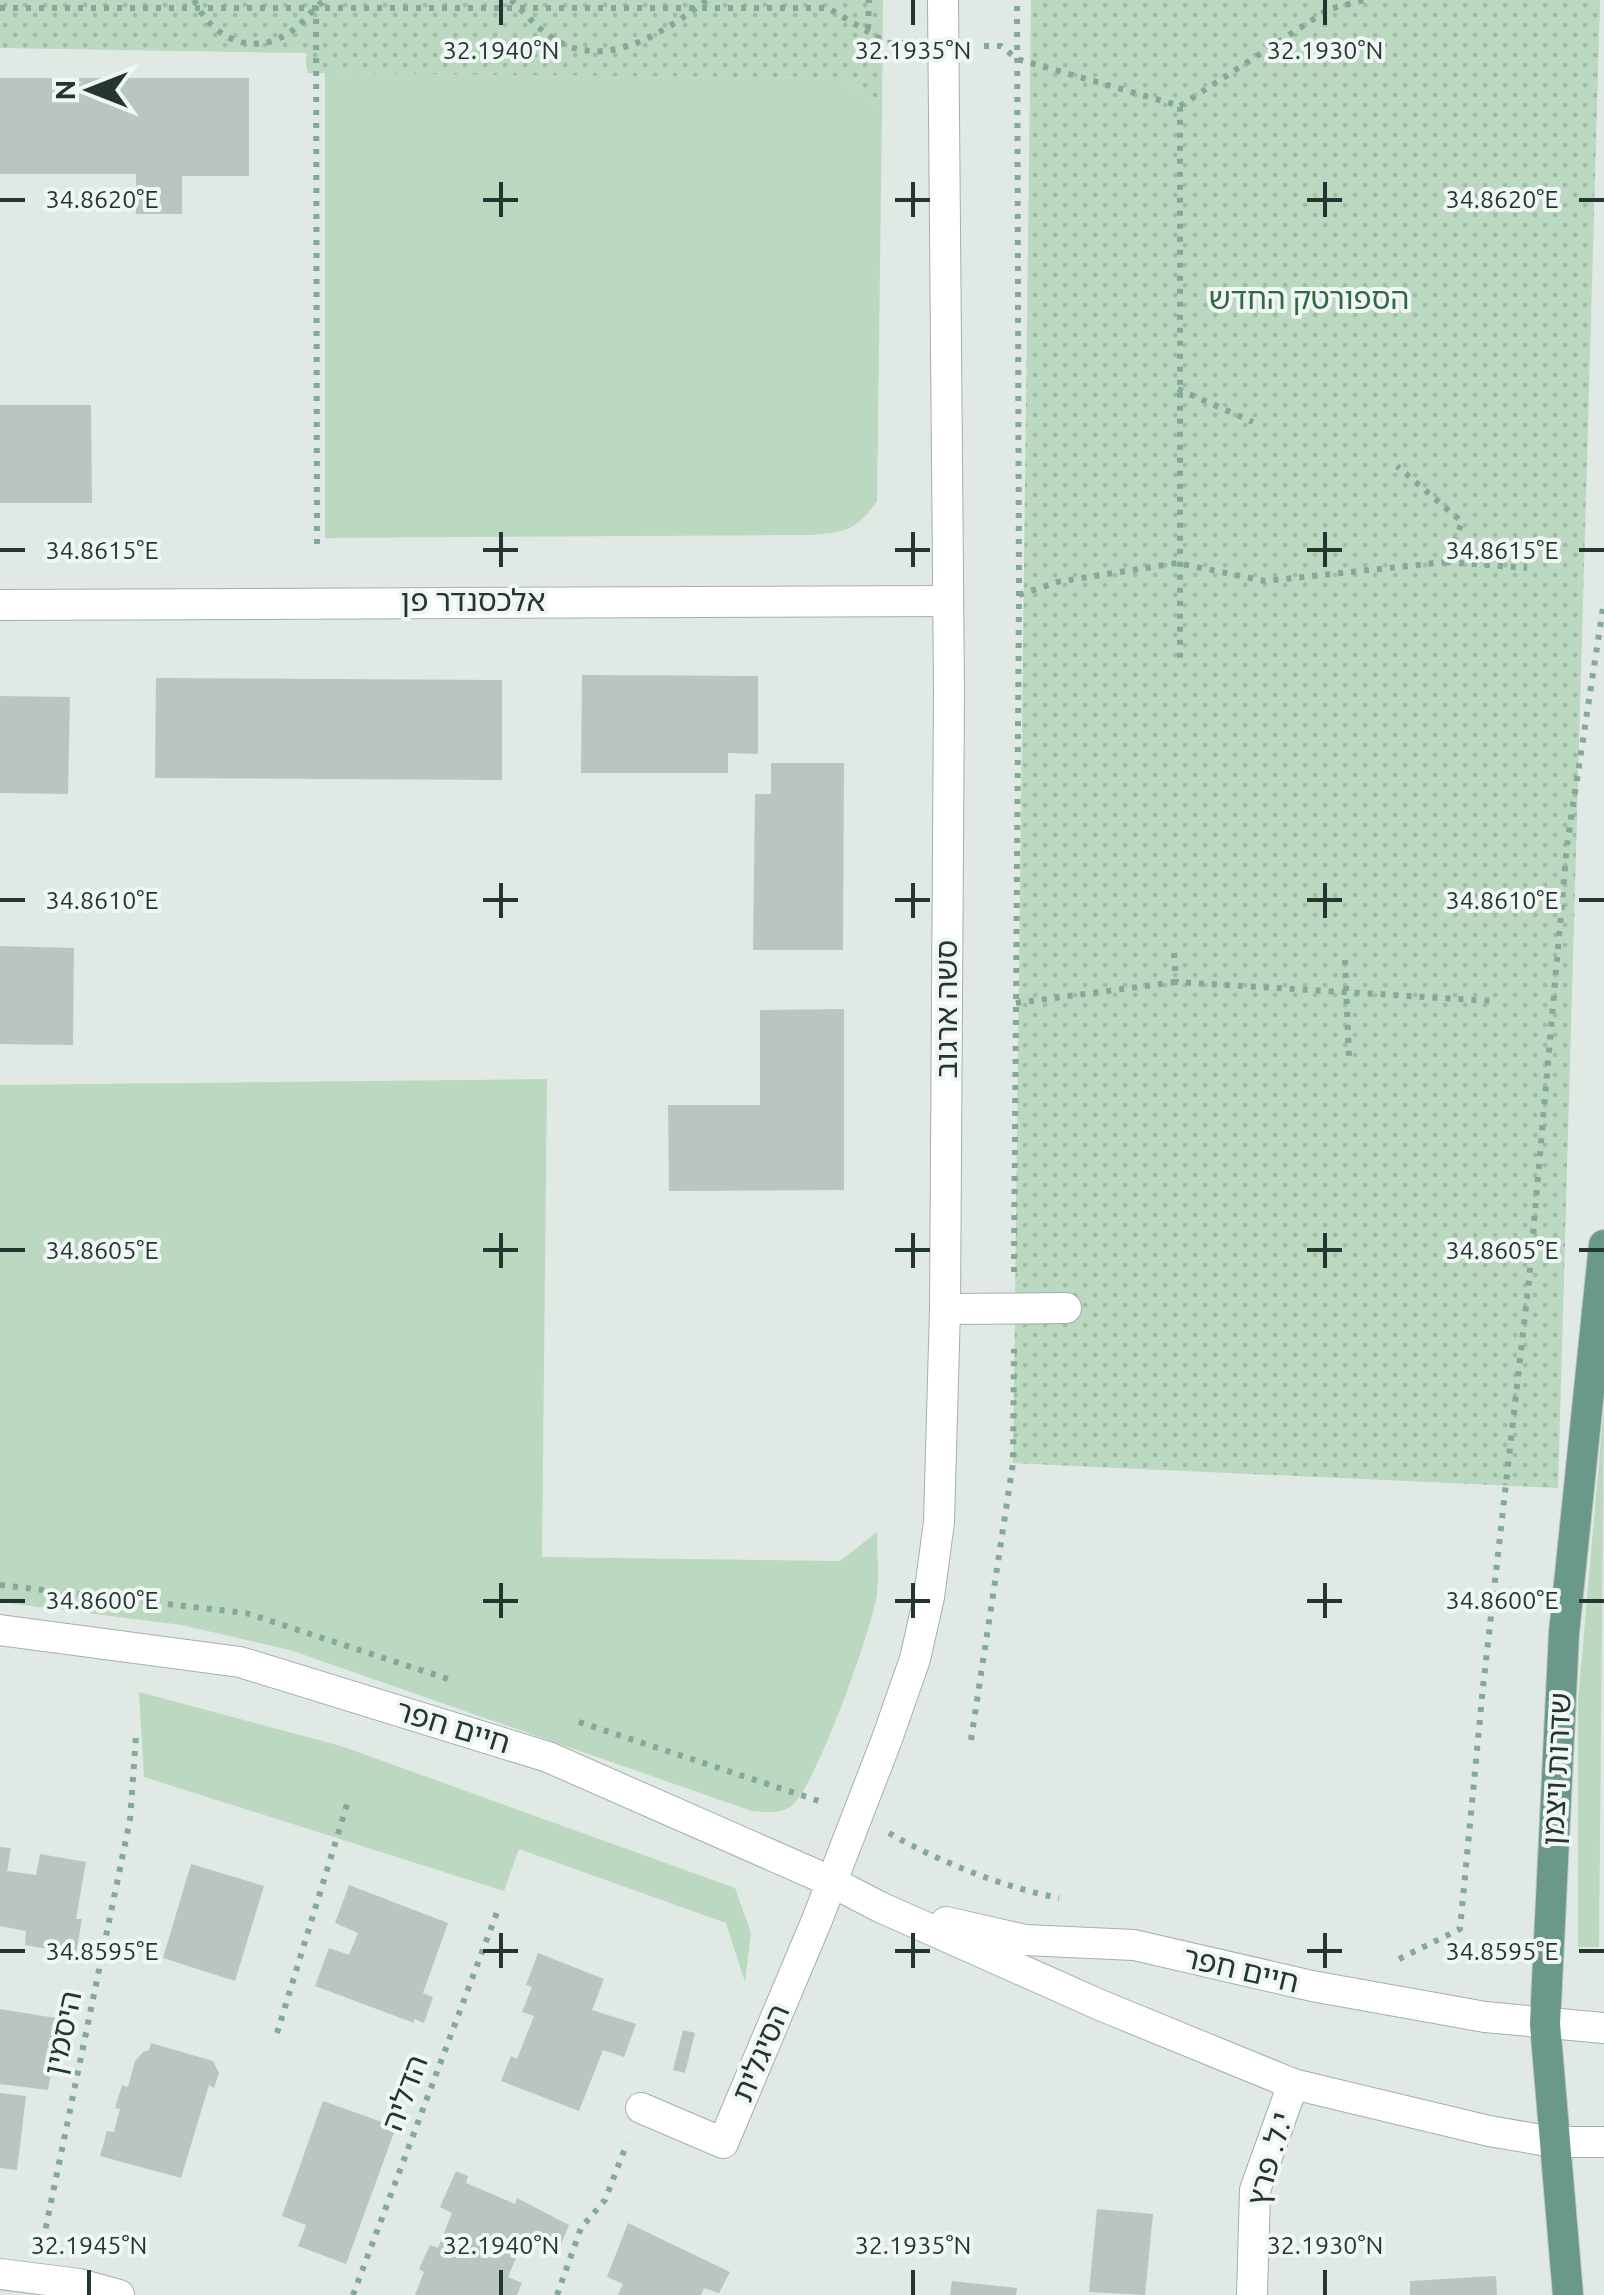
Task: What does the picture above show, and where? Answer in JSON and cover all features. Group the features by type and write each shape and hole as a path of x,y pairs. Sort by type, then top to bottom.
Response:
{"main road":[{"name":"שדרות ויצמן","path":"1568,2295 1545,2024 1564,1633 1604,1244"}],"street":[{"name":"סשה ארגוב","path":"830,1881 909,1675 928,1597 939,1522 945,1309 949,711 942,0"},
{"name":"אלכסנדר פן","path":"0,605 947,601"},
{"path":"945,1309 1066,1308"},
{"name":"חיים חפר","path":"0,1630 240,1662 548,1757 1100,2005 1293,2084 1489,2132 1553,2142 1604,2142"},
{"name":"הסיגלית","path":"641,2108 724,2143 830,1881"},
{"name":"חיים חפר","path":"880,1907 1025,1940 1134,1945 1312,1986 1545,2024 1604,2028"},
{"name":"י.ל. פרץ","path":"1252,2295 1255,2190 1293,2084"},
{"path":"0,2274 79,2284 119,2295"}],"path":[{"path":"196,3 213,30 248,43 269,42 288,34 325,0"},
{"path":"511,0 550,37 572,48 599,53 638,42 675,24 707,0"},
{"path":"868,29 869,0"},
{"path":"971,1740 1012,1462 1019,595 1017,0"},
{"path":"977,46 1001,46 1018,60 1180,106 1329,9 1365,0"},
{"path":"0,8 209,3 828,8 886,43"},
{"path":"316,6 317,546"},
{"path":"1180,106 1180,663"},
{"path":"1178,390 1253,422"},
{"path":"1397,466 1462,522 1446,562"},
{"path":"1019,595 1057,582 1177,563 1266,581 1446,562 1528,568"},
{"path":"1460,1929 1529,1280 1567,845 1604,602"},
{"path":"1174,953 1176,982"},
{"path":"1344,960 1350,1056"},
{"path":"1016,1003 1176,982 1492,1001"},
{"name":"היסמין","path":"36,2278 130,1820 136,1736"},
{"path":"277,2033 350,1798"},
{"name":"הדליה","path":"353,2295 499,1907"},
{"path":"557,2295 581,2228 605,2200 616,2172"}],"green space":[{"path":"0,0 883,0 882,112 843,78 307,73 306,53 0,48"},
{"name":"הספורטק החדש","path":"1031,0 1600,0 1558,1488 1013,1463"},
{"path":"325,73 843,78 882,112 877,501 870,511 849,528 811,535 325,538"},
{"path":"547,1079 542,1557 840,1561 877,1532 877,1594 854,1672 813,1772 800,1795 781,1811 752,1811 290,1650 182,1625 0,1602 0,1085"},
{"path":"1604,1405 1599,1947 1578,1947 1578,1701"},
{"path":"139,1692 341,1746 735,1888 751,1933 745,1982 726,1923 519,1849 504,1891 144,1777"}],"building":[{"path":"0,78 249,78 249,176 182,176 182,214 136,214 136,174 0,174"},
{"path":"0,405 91,405 92,503 0,503"},
{"path":"582,675 758,676 758,754 728,753 728,773 581,773"},
{"path":"156,678 502,680 502,780 155,778"},
{"path":"0,696 70,697 68,794 0,793"},
{"path":"771,763 844,763 843,950 753,950 755,794 771,794"},
{"path":"0,946 74,948 73,1045 0,1044"},
{"path":"844,1009 844,1190 669,1191 668,1105 760,1105 760,1010"},
{"path":"0,1847 11,1848 7,1871 36,1875 40,1854 86,1862 76,1919 82,1919 76,1954 25,1945 26,1931 0,1926"},
{"path":"191,1864 264,1886 235,1981 163,1958"},
{"path":"349,1885 448,1923 423,1993 433,1997 424,2023 414,2019 414,2023 315,1986 329,1948 349,1955 358,1933 335,1923"},
{"path":"538,1953 604,1979 592,2010 636,2024 624,2057 603,2050 579,2111 501,2081 511,2056 517,2059 534,2016 522,2012 532,1987 526,1985"},
{"path":"0,2009 62,2019 48,2090 0,2084"},
{"path":"683,2030 695,2033 685,2073 673,2070"},
{"path":"151,2043 213,2061 219,2073 214,2088 209,2085 181,2178 100,2156 107,2131 114,2132 120,2109 115,2108 122,2085 128,2087 135,2061 149,2050"},
{"path":"0,2093 26,2096 17,2170 0,2168"},
{"path":"323,2101 396,2127 346,2264 298,2246 306,2225 282,2216"},
{"path":"456,2171 468,2176 466,2183 515,2204 517,2198 569,2225 557,2254 524,2239 508,2277 522,2283 517,2295 415,2295 424,2272 419,2269 430,2245 438,2248 452,2213 440,2207"},
{"path":"1097,2209 1153,2214 1145,2295 1089,2292"},
{"path":"628,2223 730,2272 719,2293 704,2288 701,2295 618,2295 623,2284 607,2277"},
{"path":"1496,2276 1497,2295 1410,2295 1410,2281"},
{"path":"952,2281 1017,2288 1016,2295 950,2295"}]}
